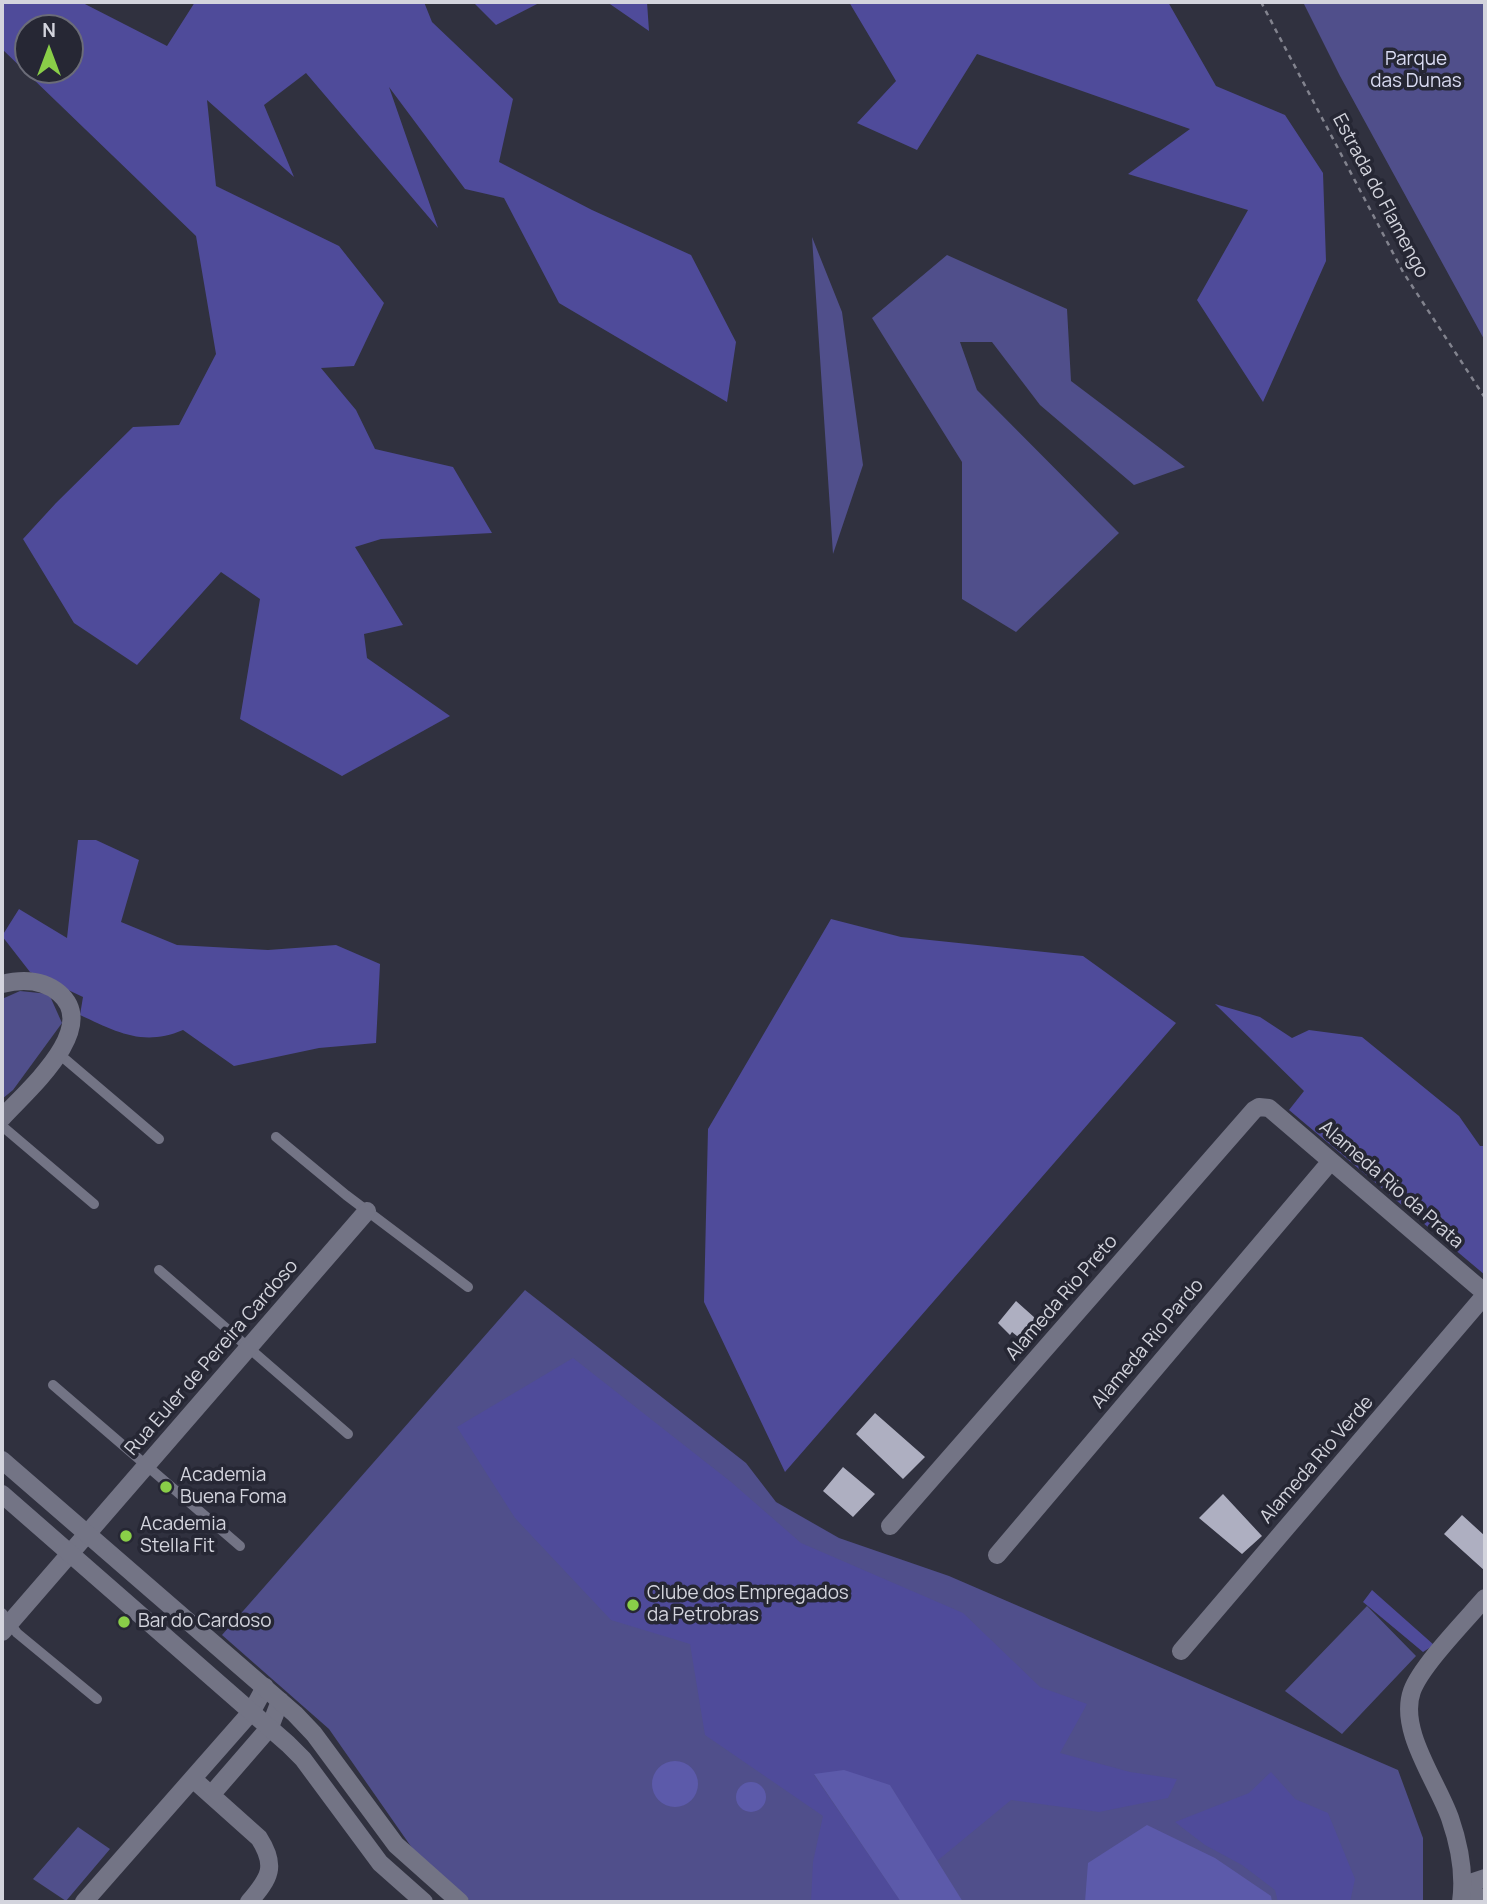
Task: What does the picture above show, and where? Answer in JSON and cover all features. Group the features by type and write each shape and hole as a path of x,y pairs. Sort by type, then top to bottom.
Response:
{"street":[{"path":"2,984 35,981 49,986 62,995 70,1011 72,1024 69,1038 59,1054 2,1118"},
{"name":"Alameda Rio Preto","path":"890,1526 1254,1110 1259,1107 1269,1108"},
{"name":"Alameda Rio da Prata","path":"1269,1108 1485,1294"},
{"name":"Alameda Rio Pardo","path":"997,1555 1331,1161"},
{"name":"Rua Euler de Pereira Cardoso","path":"4,1622 72,1553 367,1211"},
{"name":"Alameda Rio Verde","path":"1181,1651 1485,1294"},
{"path":"2,1460 280,1701 314,1734 396,1845 460,1902"},
{"path":"2,1494 270,1727 303,1759 380,1863 424,1902"},
{"path":"1462,1893 1460,1854 1450,1818 1416,1742 1409,1706 1413,1690 1422,1675 1485,1598"},
{"path":"84,1902 251,1711 265,1687"},
{"path":"211,1795 270,1727 280,1701"},
{"path":"193,1779 258,1838 265,1849 270,1861 270,1873 264,1885 249,1902"},
{"path":"1462,1893 1485,1878"},
{"path":"1462,1893 1485,1902"}],"lane":[{"path":"59,1054 159,1139"},
{"path":"2,1126 94,1205"},
{"path":"276,1136 367,1211 468,1287"},
{"path":"159,1270 348,1434"},
{"path":"53,1385 240,1546"},
{"path":"4,1622 97,1699"}],"path":[{"name":"Estrada do Flamengo","path":"1261,2 1404,272 1485,398"}],"green space":[{"name":"Parque das Dunas","path":"1303,2 1485,2 1485,341 1340,76"},
{"path":"812,237 842,312 863,465 833,554"},
{"path":"947,255 1067,309 1071,381 1185,467 1134,485 1040,405 992,342 960,342 977,390 1119,533 1016,632 962,599 962,462 872,318"},
{"path":"20,991 49,994 62,1023 13,1090 2,1099 2,999"},
{"name":"Clube dos Empregados da Petrobras","path":"525,1290 746,1463 776,1502 839,1538 949,1576 1398,1770 1423,1838 1423,1902 471,1902 419,1858 329,1729 222,1635"},
{"path":"1367,1606 1416,1656 1342,1734 1285,1691"},
{"path":"78,1827 110,1849 66,1901 33,1879"}],"shaded area":[{"path":"2,2 81,2 167,46 195,2 424,2 432,22 513,99 499,162 592,210 691,255 736,342 727,402 559,303 504,198 465,189 389,87 438,228 306,73 264,105 294,177 207,100 216,186 339,246 384,303 354,366 321,368 356,410 375,449 453,467 492,533 381,539 355,547 403,625 364,634 367,658 450,716 342,776 240,719 260,599 221,572 137,665 74,623 23,539 133,427 179,425 216,354 196,236 38,84 84,84 84,14 14,14 14,61 2,49"},
{"path":"473,2 541,2 496,25"},
{"path":"607,2 647,2 649,31"},
{"path":"849,2 1168,2 1216,86 1285,115 1323,173 1326,261 1263,402 1197,300 1248,210 1128,174 1190,129 977,54 917,150 857,123 896,81"},
{"path":"78,840 96,840 139,860 121,922 177,945 268,950 336,945 380,964 376,1043 319,1048 234,1066 183,1030 169,1035 143,1037 118,1032 80,1015 83,997 30,972 2,936 19,909 67,938"},
{"path":"831,919 901,937 1083,956 1176,1023 785,1472 704,1302 708,1129"},
{"path":"1215,1004 1260,1017 1292,1038 1309,1030 1362,1037 1459,1116 1480,1146 1485,1146 1485,1275 1289,1110 1304,1091"},
{"path":"573,1358 731,1482 801,1543 963,1613 1040,1687 1087,1704 1060,1753 1130,1772 1177,1779 1168,1798 1099,1812 1011,1800 937,1861 890,1785 814,1775 901,1902 811,1902 813,1862 823,1816 705,1735 690,1644 611,1620 515,1518 457,1427"},
{"path":"1372,1590 1434,1645 1423,1652 1363,1602"},
{"path":"675,1761 691,1768 698,1784 691,1800 675,1807 659,1800 652,1784 659,1768"},
{"path":"844,1770 890,1785 963,1902 901,1902 814,1774"},
{"path":"1271,1772 1295,1799 1328,1813 1355,1879 1350,1902 1278,1902 1275,1890 1242,1865 1205,1845 1175,1822 1249,1793"},
{"path":"751,1782 757,1783 765,1791 765,1803 757,1811 751,1812 745,1811 737,1803 736,1797 737,1791 745,1783"},
{"path":"1147,1825 1215,1858 1271,1896 1272,1902 1085,1902 1088,1863"}],"building":[{"path":"1016,1301 1044,1326 1027,1344 1012,1332 1010,1335 998,1323"},
{"path":"875,1413 925,1457 903,1479 856,1434"},
{"path":"843,1467 875,1494 853,1517 823,1491"},
{"path":"1223,1494 1262,1536 1242,1554 1199,1518"},
{"path":"1462,1515 1485,1536 1485,1571 1444,1534"}],"place":[{"name":"Academia Buena Foma","path":"166,1487"},
{"name":"Academia Stella Fit","path":"126,1536"},
{"name":"Clube dos Empregados da Petrobras","path":"633,1605"},
{"name":"Bar do Cardoso","path":"124,1622"}]}
